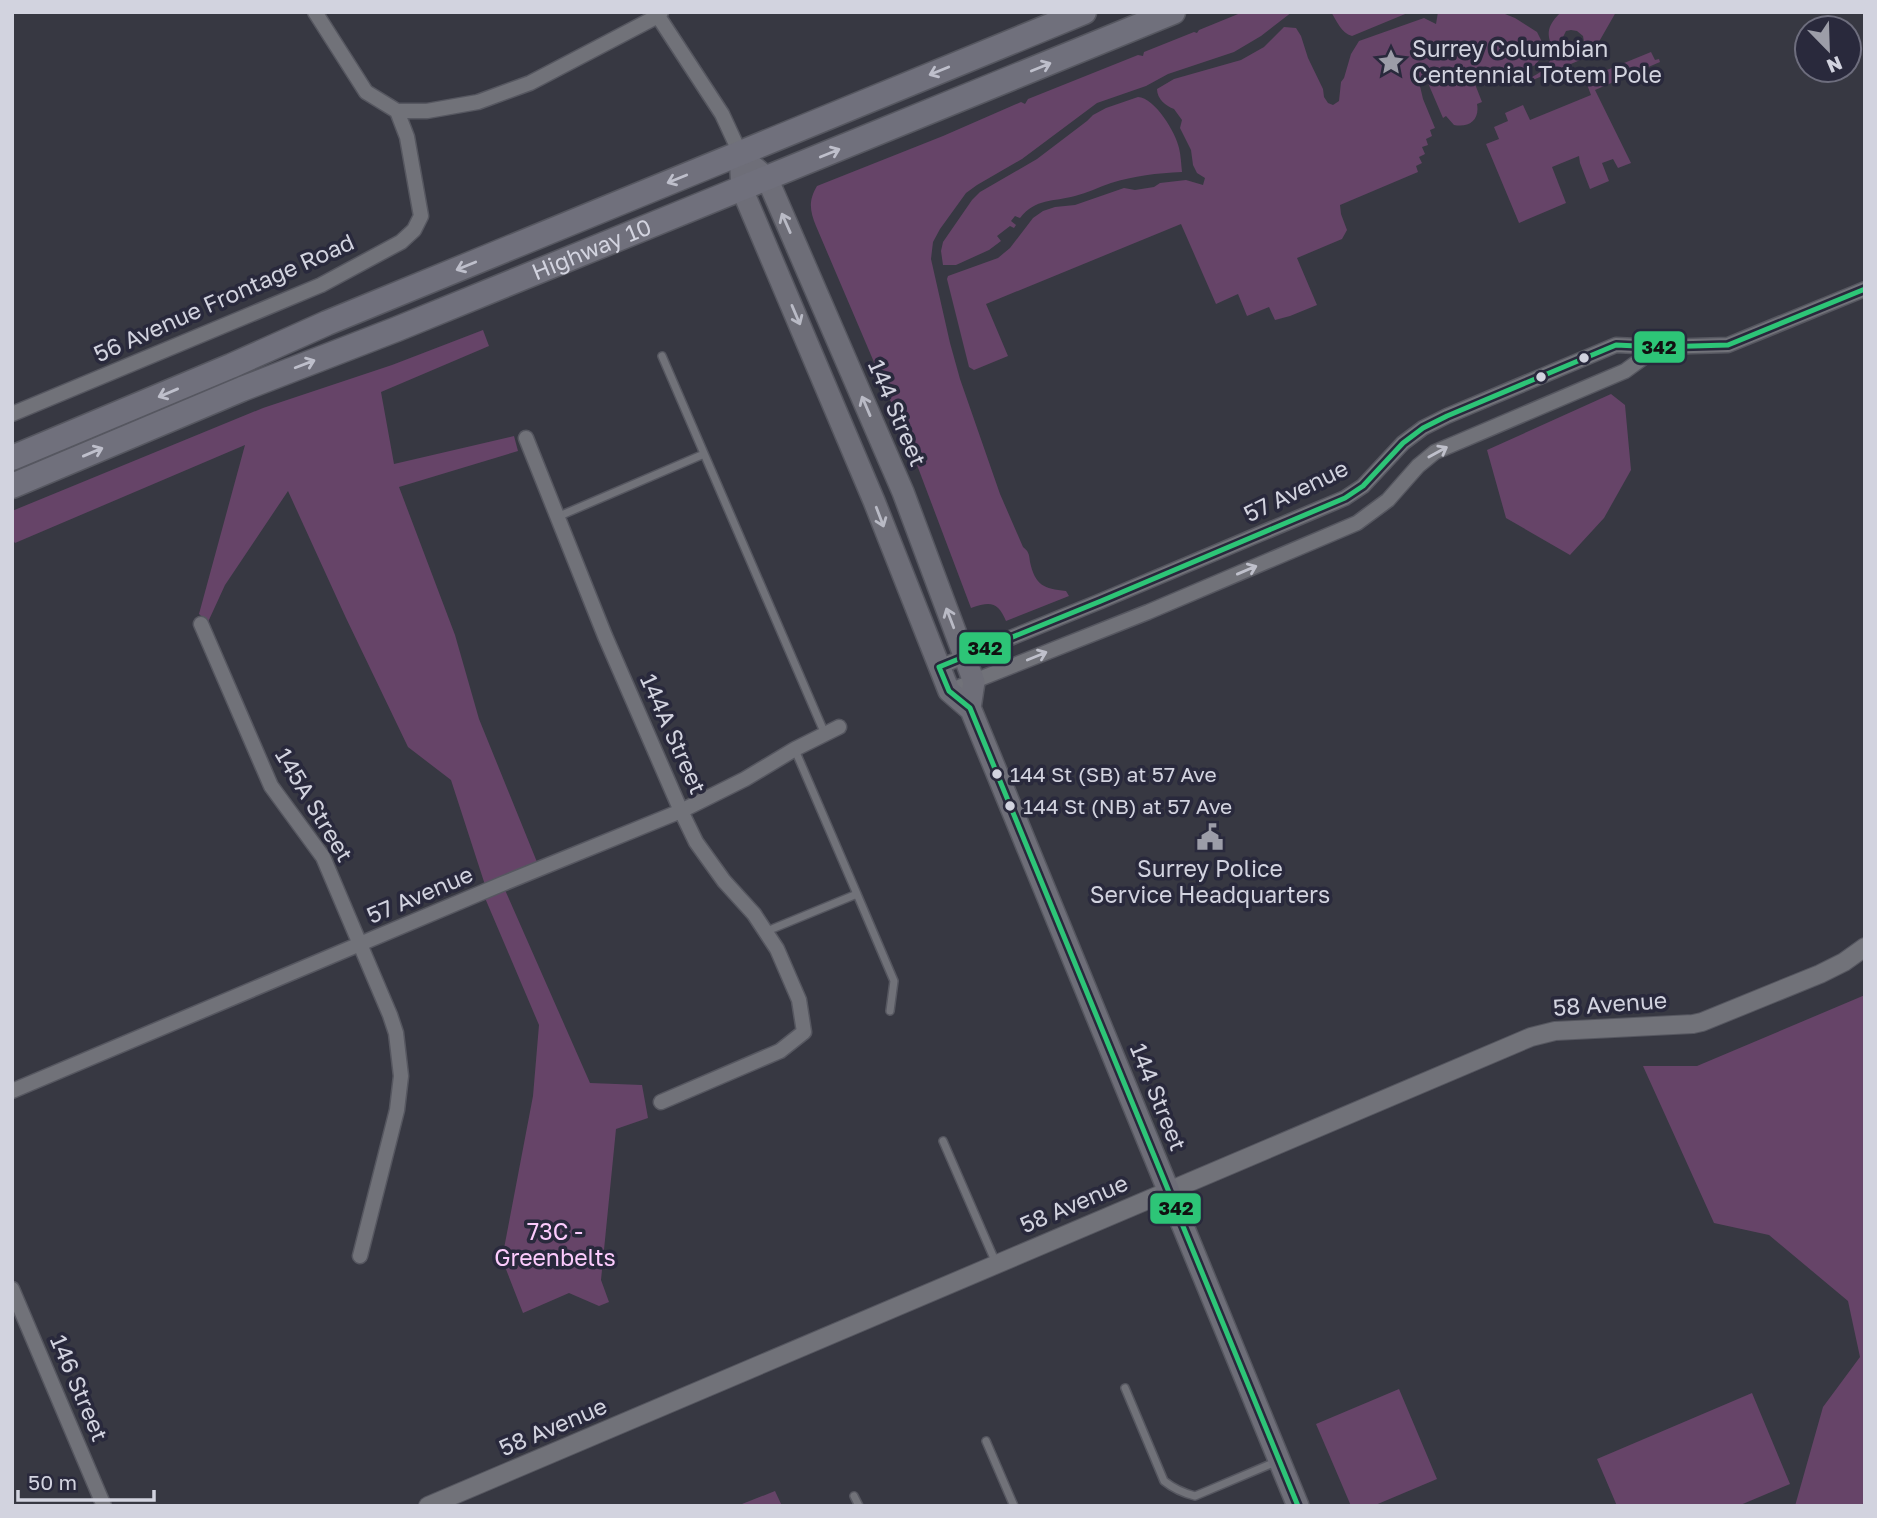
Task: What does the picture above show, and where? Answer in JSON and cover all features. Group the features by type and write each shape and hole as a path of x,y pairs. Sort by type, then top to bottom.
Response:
{"highway":[{"name":"Highway 10","path":"12,458 327,323 1084,12"},
{"name":"Highway 10","path":"12,486 242,389 409,324 1173,12"}],"main road":[{"name":"144 Street","path":"740,153 767,178 902,492 974,682 970,708"},
{"name":"144 Street","path":"740,153 741,189 874,501 949,691 970,708 1298,1506"}],"street":[{"path":"315,12 366,92 397,111 427,111 478,102 530,83 660,14"},
{"name":"144 Street","path":"660,14 722,114 740,153"},
{"name":"56 Avenue Frontage Road","path":"12,414 321,285 401,242 414,230 421,216 407,136 397,111"},
{"name":"57 Avenue","path":"939,667 1345,498 1363,486 1403,443 1423,428 1616,345 1728,345 1865,289"},
{"path":"949,691 1148,612 1357,523 1388,500 1418,466 1435,452 1625,371 1658,347"},
{"name":"144A Street","path":"526,438 605,636 696,842 724,881 767,931 799,1000 804,1032 780,1051 661,1102"},
{"name":"145A Street","path":"201,624 271,786 323,857 396,1033 401,1076 397,1110 360,1256"},
{"name":"57 Avenue","path":"12,1091 681,811 839,727"},
{"name":"58 Avenue","path":"428,1506 1531,1037 1555,1031 1702,1022 1820,974 1865,947"},
{"name":"146 Street","path":"12,1289 104,1506"}],"lane":[{"path":"662,356 825,734"},
{"path":"557,517 704,454"},
{"path":"794,749 894,981 890,1011"},
{"path":"767,931 857,894"},
{"path":"943,1141 996,1264"},
{"path":"1125,1388 1164,1480 1172,1488 1195,1496 1279,1460"},
{"path":"986,1441 1014,1506"},
{"path":"854,1496 859,1506"},
{"path":"1193,1506 1195,1496"}],"green space":[{"path":"1243,12 1292,12 1261,36 1234,52 1168,74 1146,86 1097,103 1022,159 966,193 933,242 931,259 950,343 1000,494 1038,581 1046,587 1066,591 1069,596 1006,621 1000,610 993,605 984,604 971,608 911,449 814,221 811,206 814,191 817,186 1021,102 1025,104 1028,99 1138,55 1143,56 1144,52 1197,33"},
{"path":"1331,12 1410,12 1352,36 1342,29"},
{"path":"1438,12 1500,12 1515,18 1537,32 1544,50 1541,58 1535,65 1499,83 1490,83 1479,76 1473,79 1482,102 1477,104 1477,114 1472,122 1464,125 1454,125 1446,116 1443,118 1425,76 1419,82 1435,128 1430,130 1432,136 1426,139 1428,145 1422,147 1425,154 1419,157 1422,163 1416,166 1418,172 1340,205 1347,230 1342,239 1297,258 1317,305 1275,320 1269,307 1247,316 1238,294 1216,304 1181,224 986,304 1008,356 974,370 969,367 948,276 998,258 1010,248 1033,218 1043,211 1075,205 1124,188 1135,190 1186,180 1203,185 1205,178 1197,173 1193,165 1191,150 1180,128 1182,120 1174,109 1160,99 1157,89 1174,79 1241,60 1264,47 1284,27 1296,28 1324,97 1333,105 1339,101 1341,82 1359,41 1424,18 1436,24"},
{"path":"1561,12 1616,12 1596,47 1585,58 1516,87 1548,64 1552,51 1549,35 1553,21","holes":["1566,31 1577,31 1583,36 1584,42 1580,46 1566,47 1561,41"]},
{"path":"1651,52 1655,60 1659,59 1660,62 1595,90 1631,163 1618,168 1613,159 1602,163 1609,181 1590,189 1579,156 1552,167 1566,203 1519,223 1486,144 1499,139 1494,127 1508,121 1505,113 1523,105 1530,120 1591,95 1585,79"},
{"path":"1138,97 1145,99 1158,110 1174,134 1182,172 1128,178 1080,195 1039,204 1020,218 1015,216 1011,221 1016,225 1014,228 1010,226 997,236 1001,241 989,250 956,265 943,265 943,242 980,192 1037,159 1093,115"},
{"path":"483,330 489,346 381,392 394,464 514,436 518,451 399,487 455,635 479,719 539,867 486,888 451,780 408,747 288,491 225,585 208,622 199,614 245,445 15,543 12,539 12,511 263,408 392,365"},
{"path":"1611,394 1625,405 1631,470 1604,518 1570,555 1506,518 1487,450"},
{"name":"73C - Greenbelts","path":"505,890 590,1083 642,1085 648,1118 616,1129 601,1280 609,1302 599,1306 569,1293 523,1313 502,1259 533,1096 539,1025 485,898"},
{"path":"1865,995 1865,1506 1795,1506 1823,1407 1860,1357 1848,1301 1769,1235 1714,1223 1643,1066 1697,1066"},
{"path":"1399,1389 1437,1479 1373,1506 1351,1506 1316,1424"},
{"path":"1752,1393 1790,1484 1738,1506 1617,1506 1597,1459"},
{"path":"775,1491 782,1506 737,1506"}],"transit line":[{"name":"342","path":"1298,1506 970,708 949,691 939,667 1345,498 1363,486 1403,443 1423,428 1616,345 1728,345 1865,289"}],"place":[{"name":"Surrey Columbian Centennial Totem Pole","path":"1391,62"},
{"name":"144 St (SB) at 57 Ave","path":"997,774"},
{"name":"144 St (NB) at 57 Ave","path":"1010,806"},
{"name":"Surrey Police Service Headquarters","path":"1210,837"}]}
